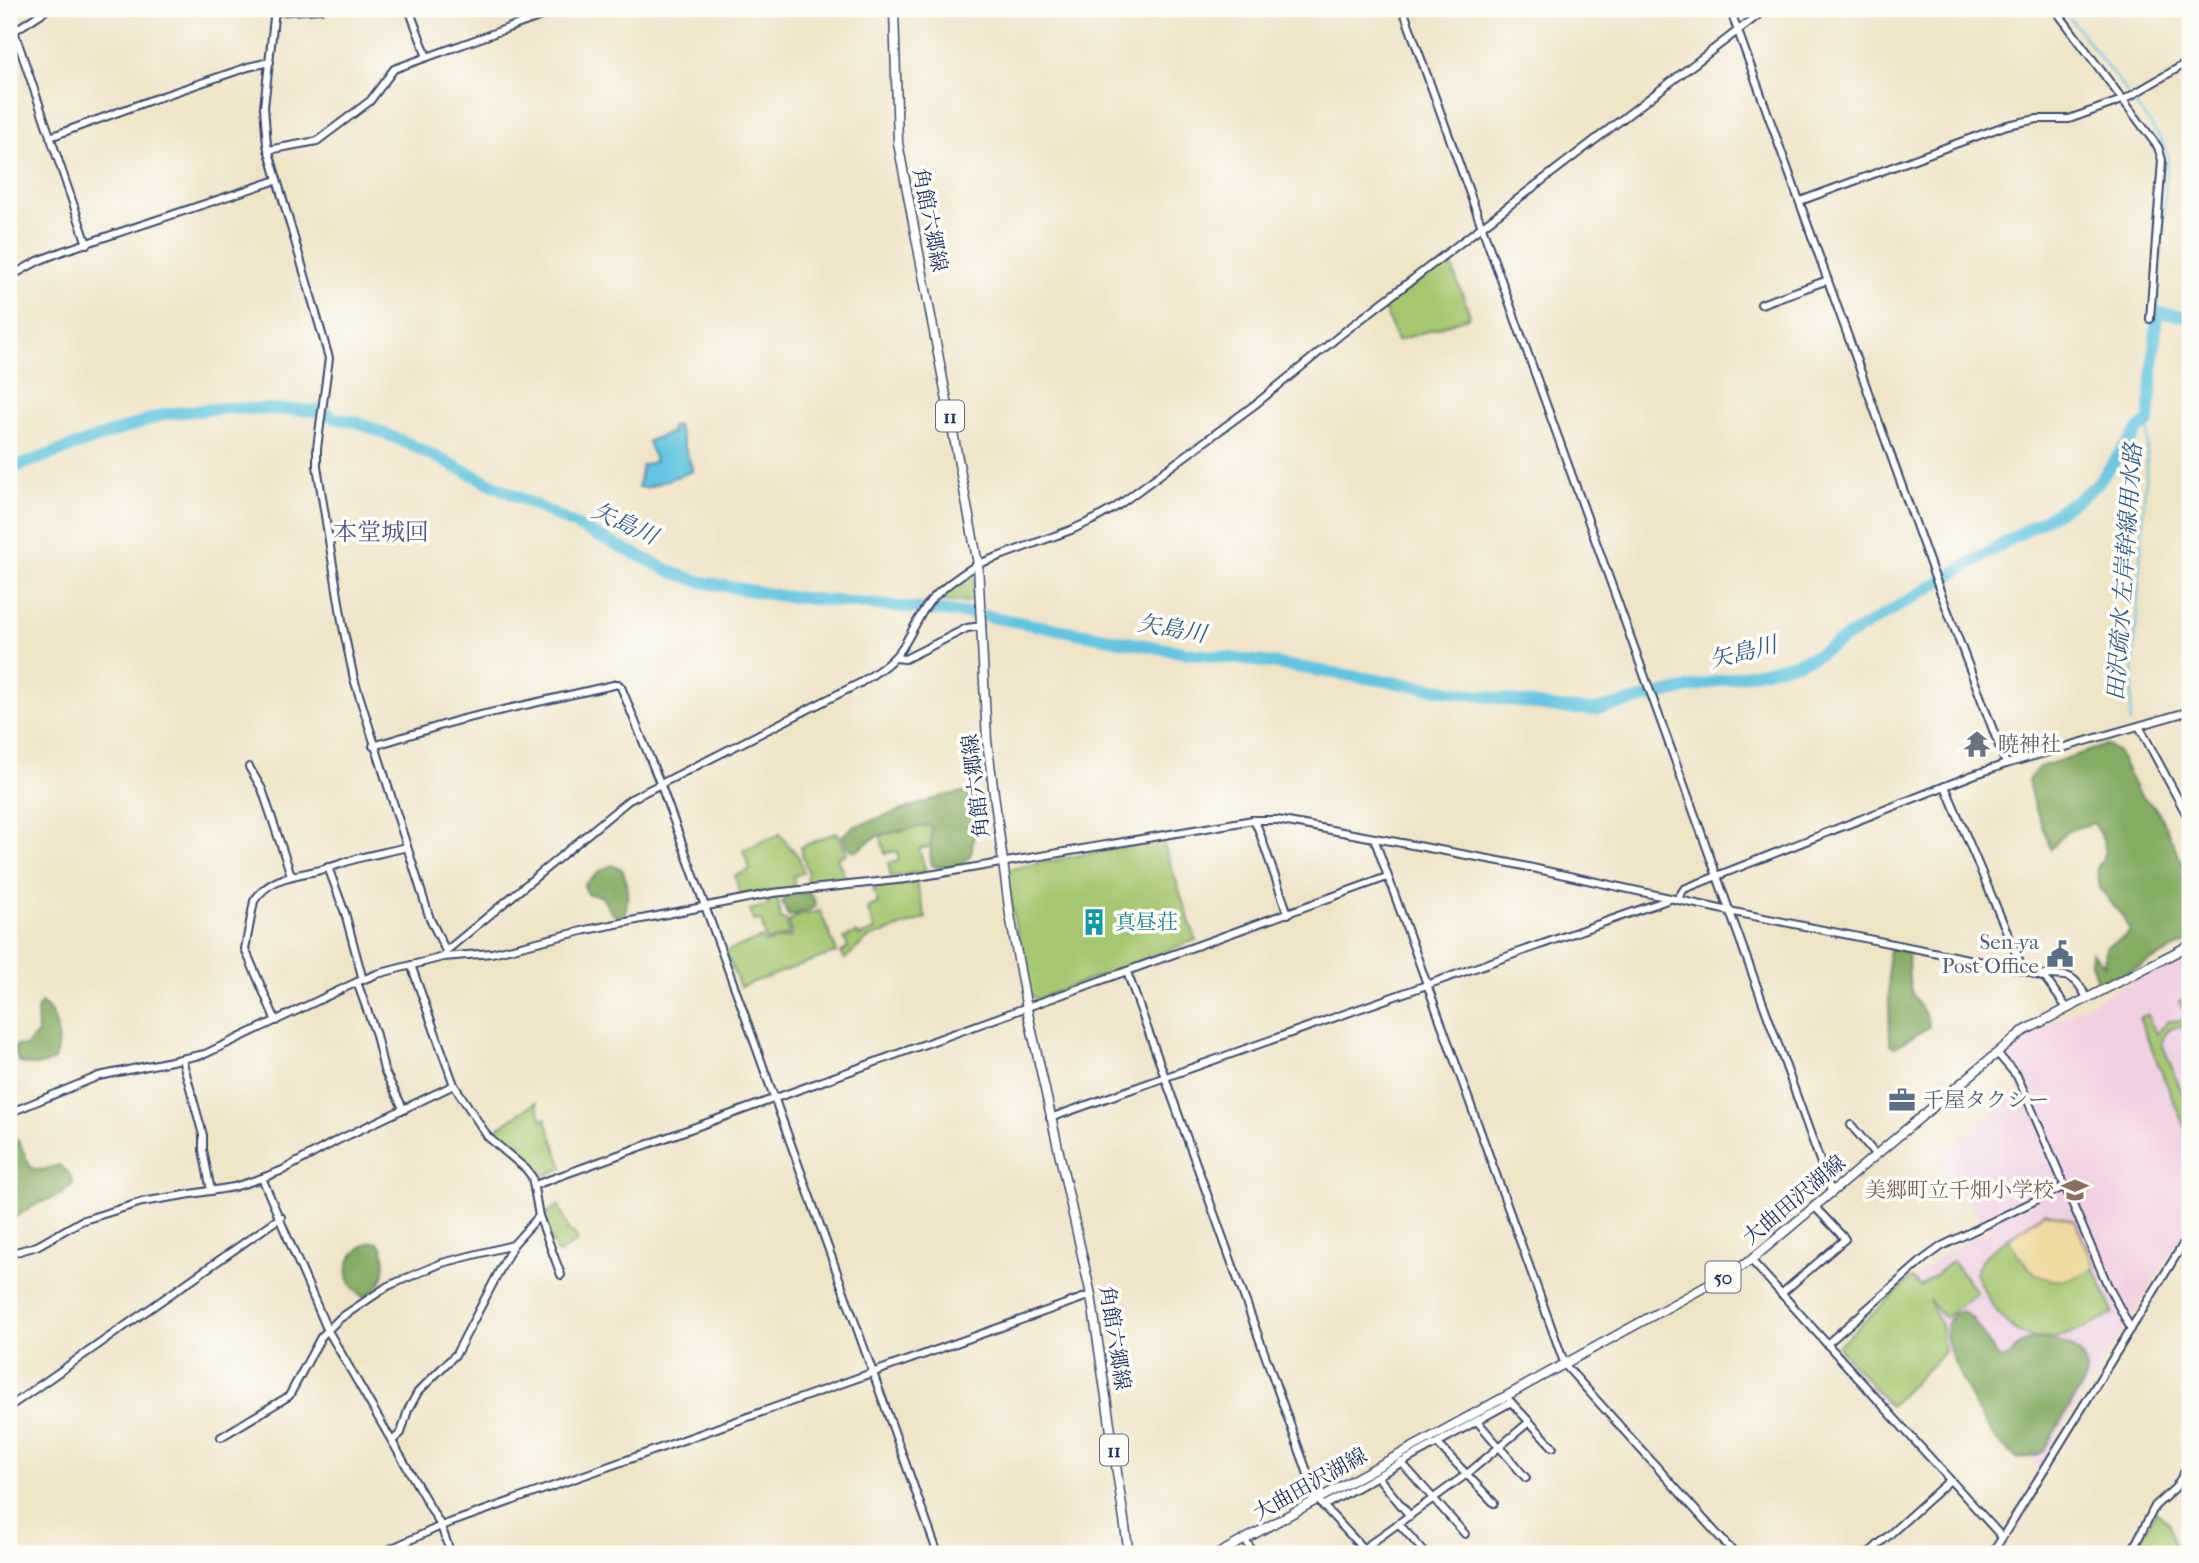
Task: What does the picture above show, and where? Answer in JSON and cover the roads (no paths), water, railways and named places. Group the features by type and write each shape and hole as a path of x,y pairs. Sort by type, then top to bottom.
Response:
{"main road":[{"name":"角館六郷線","path":"894,9 898,143 978,564 987,741 1002,865 1027,1009 1091,1295 1129,1554"},
{"name":"大曲田沢湖線","path":"1218,1554 1320,1503 1509,1399 1751,1260 2022,1032 2190,945"}],"street":[{"path":"48,9 13,31 87,244"},
{"path":"321,9 275,10 264,125 268,150 329,358 317,466 343,628 354,679 373,746 430,919 445,954"},
{"path":"409,9 427,57"},
{"path":"268,150 317,141 370,101 394,69 561,9"},
{"path":"1403,9 1831,1191"},
{"path":"1730,9 1934,575 2006,764"},
{"path":"445,954 629,800 860,683 882,669 901,651 928,603 946,586 978,564 1071,530 1116,507 1257,402 1344,332 1766,9"},
{"path":"2055,9 2154,139 2162,160 2150,319"},
{"path":"1800,201 2007,125 2037,119 2069,119 2125,99 2190,61"},
{"path":"50,137 177,91 263,62 271,62"},
{"path":"9,277 38,261 277,180"},
{"path":"1761,304 1828,279"},
{"path":"894,658 905,659 967,628 982,625"},
{"path":"373,746 459,720 618,684 621,687 660,783 938,1554"},
{"path":"1051,1118 1675,899 1684,889 2006,764 2190,711"},
{"path":"2139,726 2190,821"},
{"path":"249,766 261,789 291,875"},
{"path":"1945,786 2023,970"},
{"path":"1252,820 1258,828 1288,914"},
{"path":"10,1111 99,1076 216,1049 360,981 445,954 492,953 586,930 773,893 906,880 1252,820 1277,820 1510,863 1729,911 2023,970 2045,978 2067,1009"},
{"path":"1374,838 1565,1365 1735,1554"},
{"path":"276,1021 244,949 254,901 265,888 291,875 407,848"},
{"path":"328,867 345,913 384,1070 404,1110"},
{"path":"535,1185 1387,877"},
{"path":"411,965 454,1085 488,1137 526,1169 535,1185 539,1216 561,1275"},
{"path":"1127,972 1320,1503 1366,1552 1529,1422"},
{"path":"2034,974 2073,977 2087,998"},
{"path":"1997,1053 2017,1076 2108,1286 2131,1329"},
{"path":"182,1059 202,1135 211,1191"},
{"path":"9,1254 37,1246 81,1221 142,1202 234,1187 262,1178 454,1085"},
{"path":"1851,1125 1875,1154"},
{"path":"262,1178 327,1329 441,1526 451,1554"},
{"path":"1827,1344 1942,1246 2065,1186"},
{"path":"1781,1294 1845,1239 1814,1206"},
{"path":"392,1441 401,1433 408,1410 418,1392 456,1354 513,1245 539,1216"},
{"path":"9,1407 281,1217"},
{"path":"1992,1554 2190,1233"},
{"path":"221,1437 289,1396 327,1329 388,1286 442,1263 513,1245"},
{"path":"1751,1260 2002,1537"},
{"path":"379,1554 441,1526 1091,1295"},
{"path":"1320,1503 1437,1443 1509,1399 1553,1447"},
{"path":"1476,1421 1526,1478"},
{"path":"1437,1443 1494,1503"},
{"path":"1402,1462 1465,1534"},
{"path":"2133,1554 2155,1506 2175,1488 2190,1463"},
{"path":"1377,1476 1410,1516"},
{"path":"1868,1554 1950,1480"},
{"path":"1399,1524 1426,1554"},
{"path":"1245,1539 1254,1554"}],"water":[{"path":"677,425 693,471 646,488 638,487 642,466 655,461 648,441 672,432 671,427"}],"waterway":[{"name":"田沢疏水 左岸幹線用水路","path":"2063,9 2128,94"},
{"name":"田沢疏水 左岸幹線用水路","path":"2131,99 2160,137 2168,155 2157,313"},
{"name":"矢島川","path":"9,469 165,414 225,408 324,411 334,418 357,422 407,443 674,573 702,582 781,596 975,614 1187,653 1264,662 1558,708 1594,710 1796,663 1815,656 2080,498 2097,484 2139,429 2149,422 2157,313 2190,316"},
{"name":"田沢疏水 左岸幹線用水路","path":"2130,723 2149,422"}],"place":[{"name":"暁神社","path":"1977,744"},
{"name":"真昼荘","path":"1094,922"},
{"name":"Sen-ya Post Office","path":"2060,954"},
{"name":"千屋タクシー","path":"1902,1100"},
{"name":"美郷町立千畑小学校","path":"2075,1190"}],"district":[{"name":"本堂城回","path":"381,532"}]}
